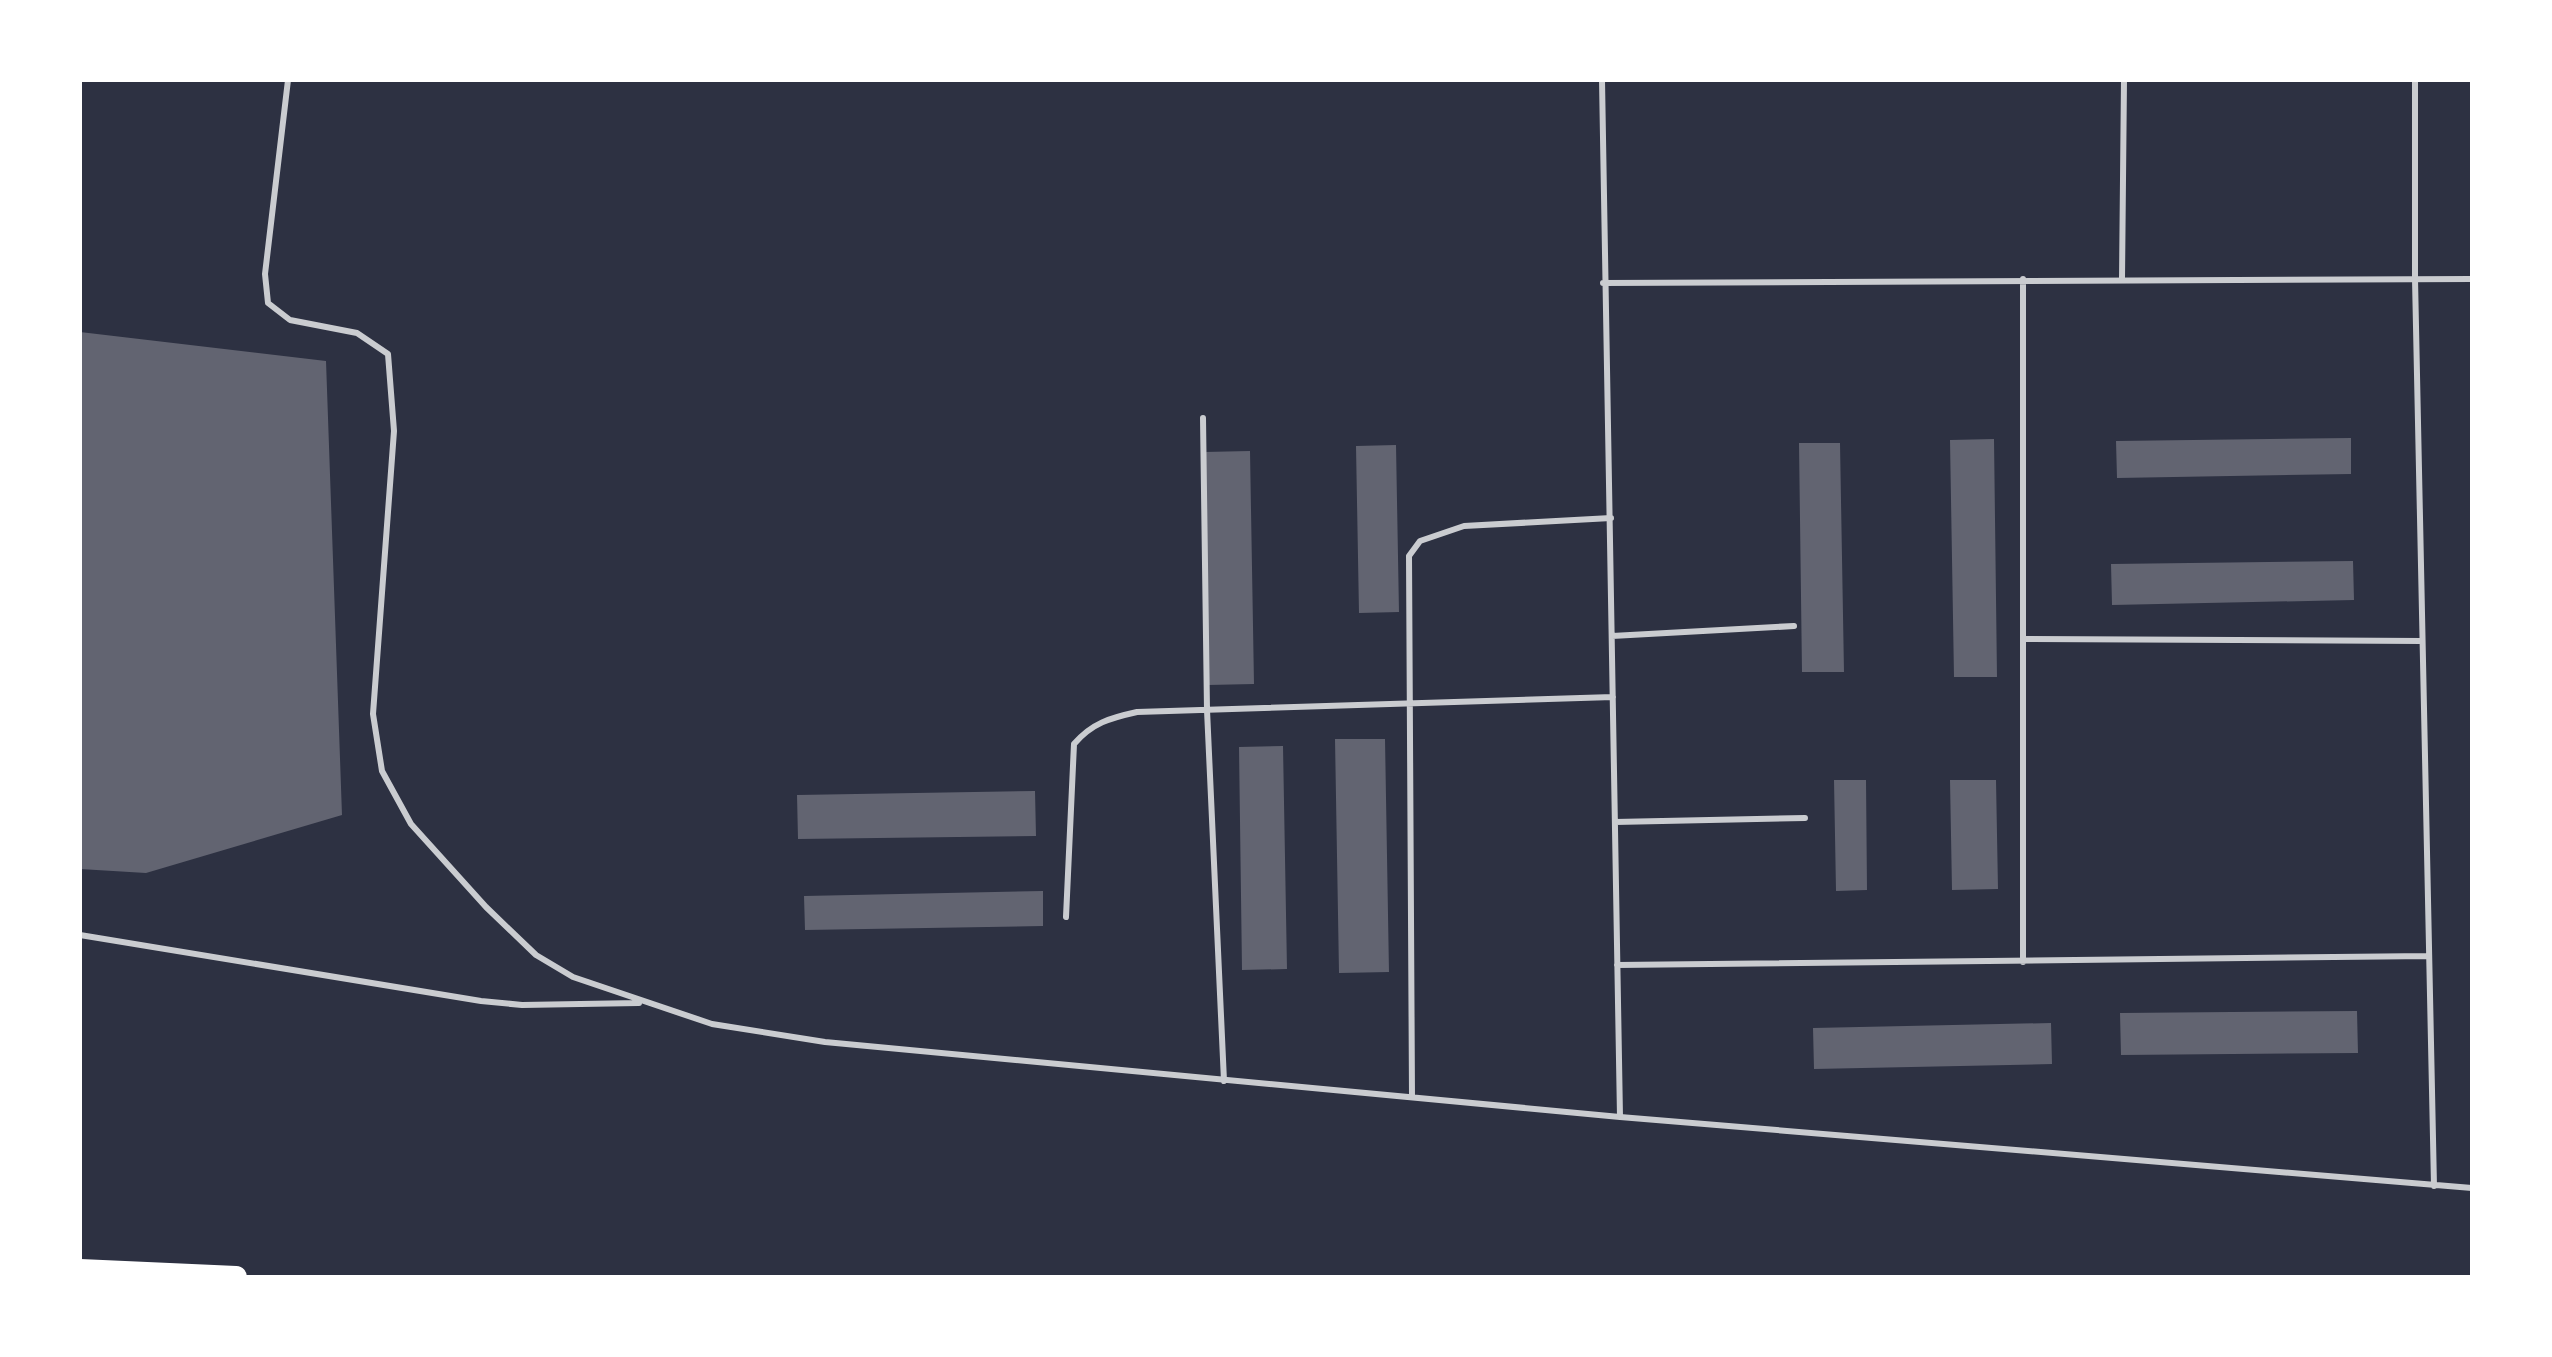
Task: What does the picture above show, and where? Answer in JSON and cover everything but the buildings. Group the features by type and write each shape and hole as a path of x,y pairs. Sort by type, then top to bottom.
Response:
{"highway":[{"path":"80,1270 236,1277"}],"lane":[{"path":"288,80 265,274 268,303 290,320 357,333 388,354 390,365 394,431 373,714 382,771 411,824 486,907 536,955 573,977 712,1024 825,1042 1620,1117 2472,1188"},
{"path":"1602,80 1603,283 1611,518 1620,1117"},
{"path":"2122,279 2124,80"},
{"path":"2415,80 2415,279 2434,1186"},
{"path":"2023,279 2023,962"},
{"path":"1603,283 2472,279"},
{"path":"1203,418 1207,710 1224,1081"},
{"path":"1412,1097 1409,556 1420,541 1464,526 1611,518"},
{"path":"1612,636 1794,626"},
{"path":"2023,639 2422,641"},
{"path":"1066,917 1074,744 1088,728 1109,718 1137,712 1613,697"},
{"path":"1615,822 1805,818"},
{"path":"80,935 481,1001 522,1005 646,1003"},
{"path":"1617,965 2429,956"}]}
